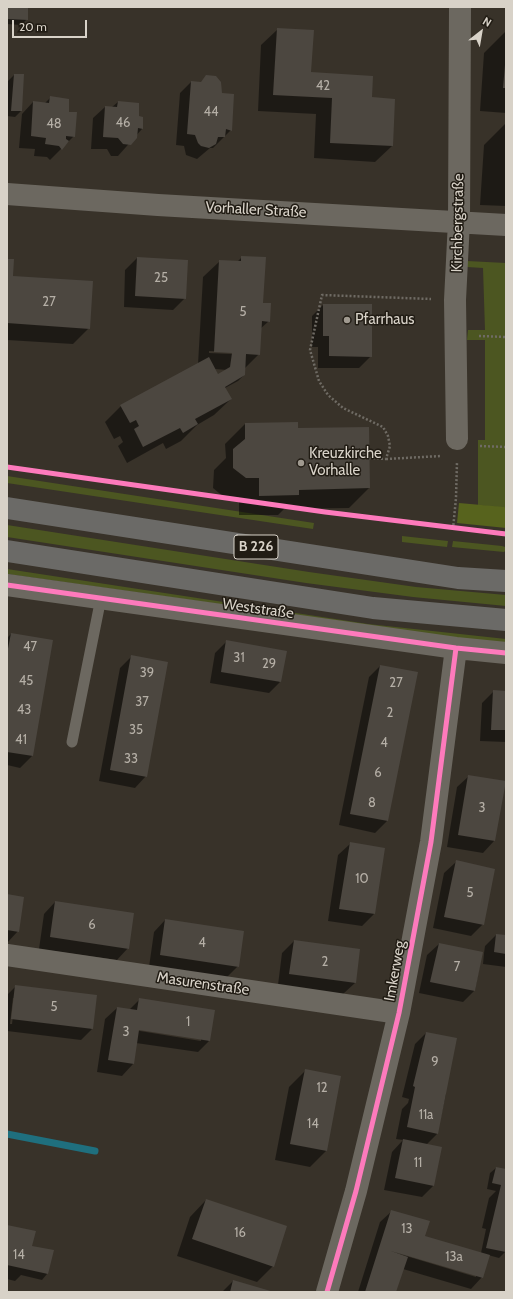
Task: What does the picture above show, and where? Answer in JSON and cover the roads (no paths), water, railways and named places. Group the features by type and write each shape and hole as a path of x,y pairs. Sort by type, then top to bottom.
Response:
{"main road":[{"name":"B 226","path":"7,508 458,578 506,581"},
{"name":"Weststraße","path":"7,551 373,608 506,620"}],"street":[{"name":"Kirchbergstraße","path":"457,446 457,338 455,300 459,221 460,7"},
{"name":"Vorhaller Straße","path":"7,194 158,205 459,221 506,225"},
{"name":"Weststraße","path":"7,584 456,648 506,653"},
{"name":"Imkerweg","path":"327,1292 356,1192 399,1013 431,842 456,648"},
{"name":"Masurenstraße","path":"7,955 399,1013"}],"lane":[{"path":"72,742 101,598"}],"waterway":[{"path":"7,1134 95,1151"}],"place":[{"name":"Pfarrhaus","path":"347,320"},
{"name":"Kreuzkirche Vorhalle","path":"301,463"}]}
